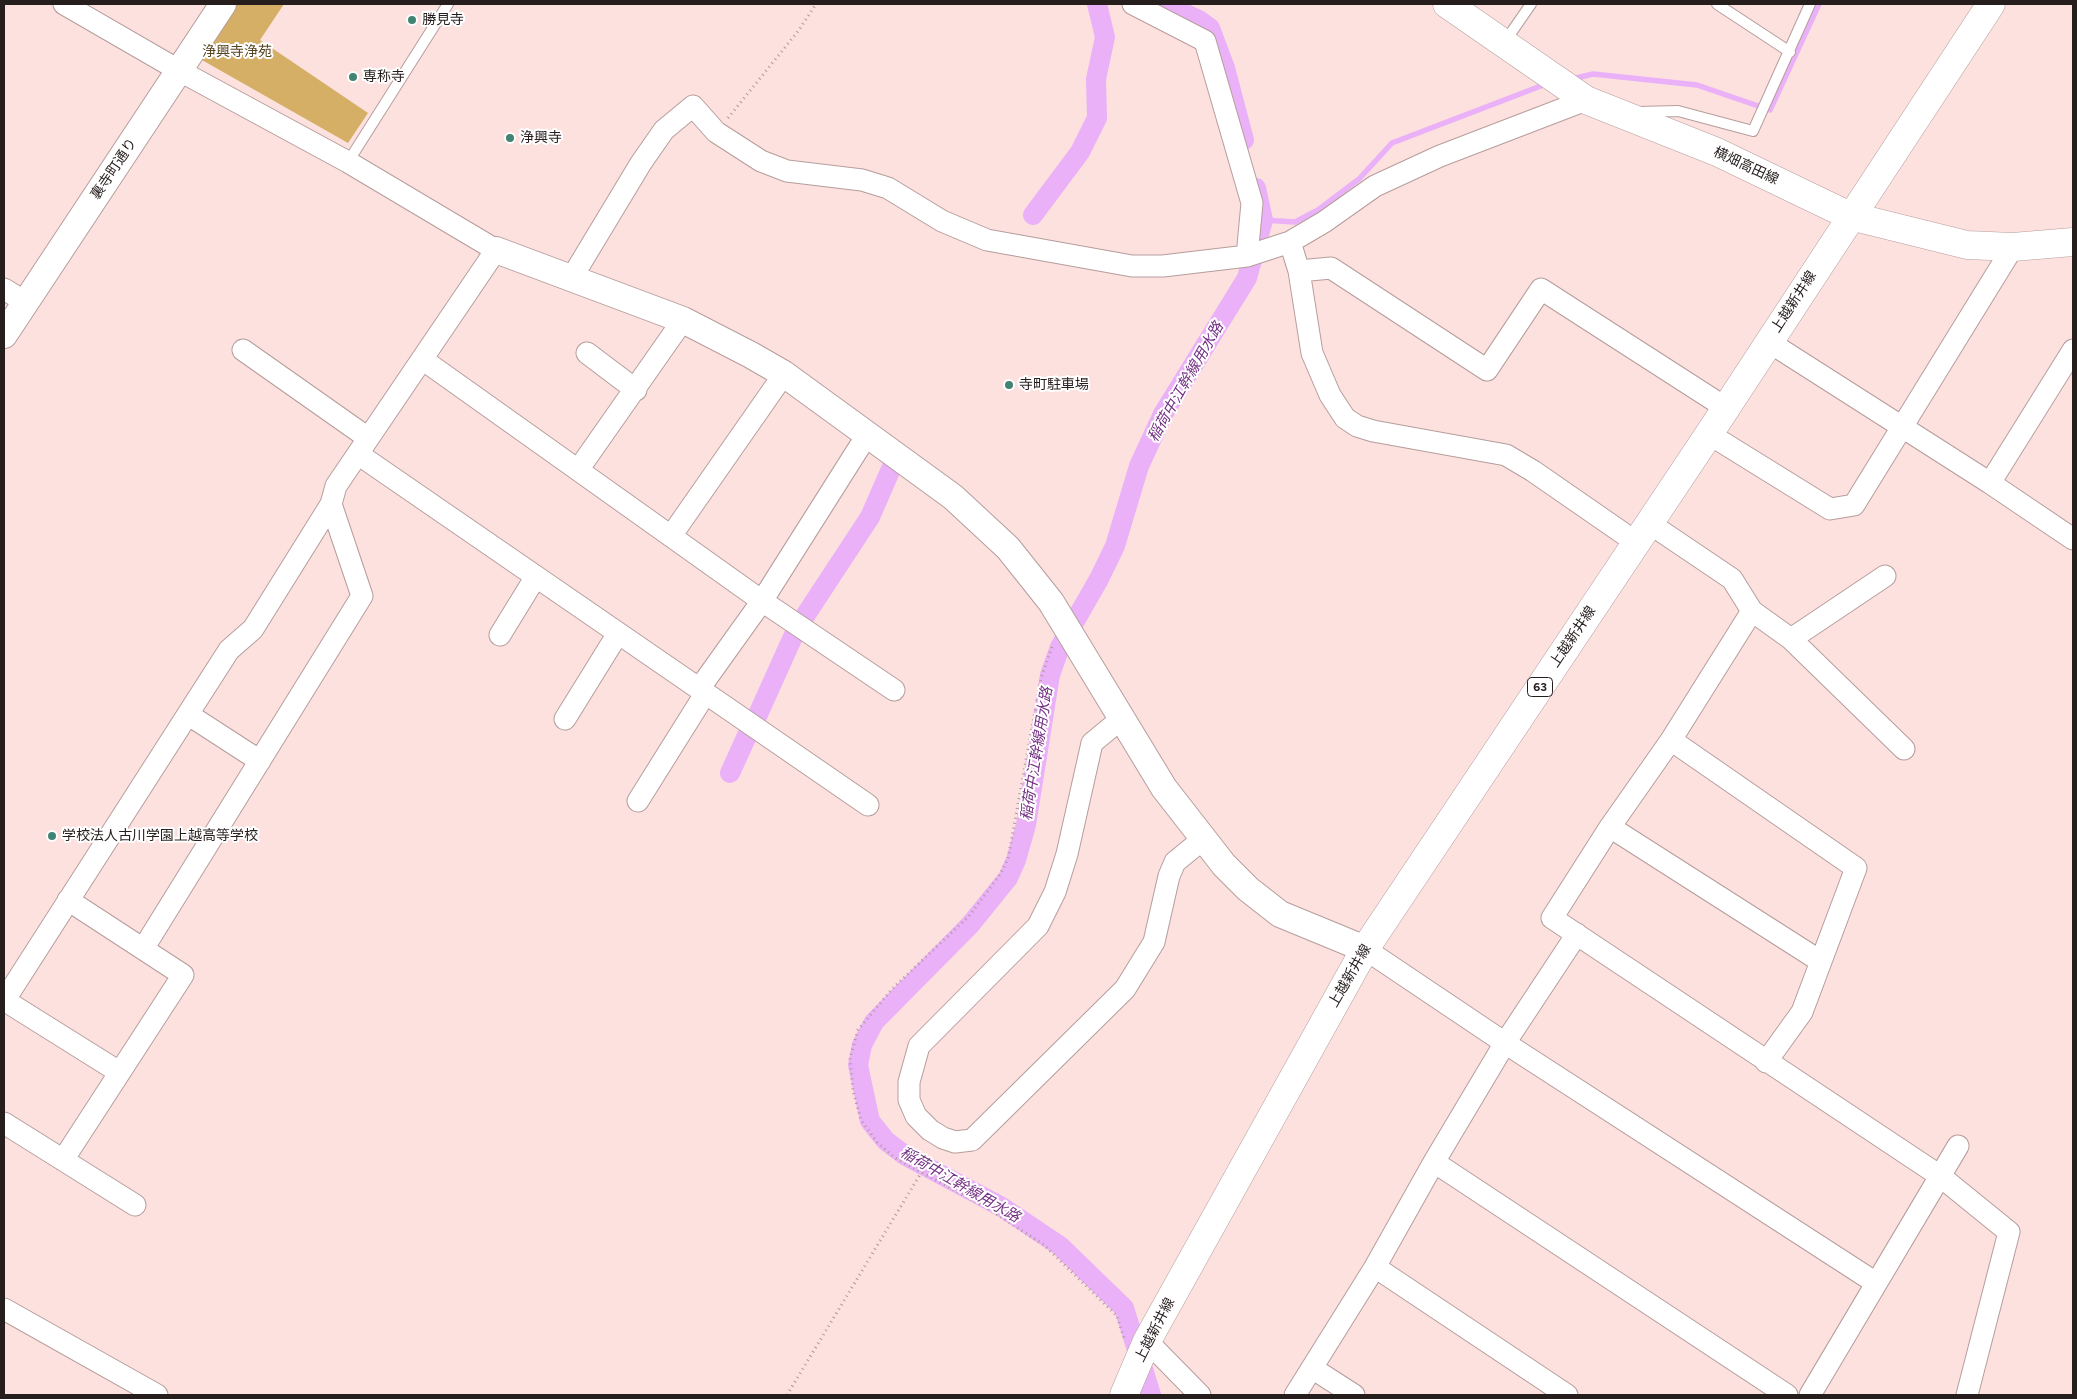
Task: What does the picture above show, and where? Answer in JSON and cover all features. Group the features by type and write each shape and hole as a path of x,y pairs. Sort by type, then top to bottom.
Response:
{"main road":[{"name":"横畑高田線","path":"1447,4 1586,100 1717,152 1850,216 1967,245 2012,247 2073,242"},
{"name":"上越新井線","path":"1129,1383 1147,1341 1364,949 1709,434 1850,216 1991,4"}],"street":[{"path":"64,4 180,71 348,162 496,250 683,320 752,355 784,374 867,435 930,478 972,514 1024,569 1064,623 1164,788 1202,840 1235,877 1280,914 1364,949 1505,1043 1876,1283"},
{"name":"裏寺町通り","path":"4,335 14,296 180,71 223,4"},
{"path":"1134,4 1205,40 1252,203 1246,256"},
{"path":"570,279 640,163 664,130 693,106 716,132 761,161 787,171 862,180 888,188 942,221 987,240 1132,266 1163,266 1246,256 1290,242 1324,222 1374,186 1440,156 1586,100"},
{"path":"1290,242 1299,271 1312,353 1330,395 1345,418 1357,426 1373,431 1506,455 1643,533 1732,579 1752,611 1791,639 1904,748"},
{"path":"1709,434 1830,509 1854,505 2012,247"},
{"path":"119,1072 4,1001 229,650 253,630 331,504 336,486 496,250"},
{"path":"1299,271 1331,268 1487,370 1541,289 1726,408"},
{"path":"578,470 636,390 683,320"},
{"path":"1769,342 1990,482 2073,539"},
{"path":"243,350 363,446 535,578 868,804"},
{"path":"1990,482 2073,350"},
{"path":"586,353 636,390"},
{"path":"422,359 762,601 894,690"},
{"path":"671,536 784,374"},
{"path":"638,801 702,692 867,435"},
{"path":"143,950 362,596 331,504"},
{"path":"1791,639 1885,576"},
{"path":"500,635 535,578"},
{"path":"1752,611 1671,740 1610,827 1552,918 1940,1176 2009,1232 1966,1395"},
{"path":"565,719 617,634"},
{"path":"189,714 260,761"},
{"path":"1121,719 1092,743 1066,854 1054,892 1038,926 919,1046 909,1082 909,1100 916,1116 930,1130 954,1142 972,1140 1125,989 1154,942 1169,876 1176,862 1202,840"},
{"path":"1671,740 1856,868 1802,1012 1766,1062"},
{"path":"1610,827 1820,961"},
{"path":"63,1160 183,975 68,900"},
{"path":"1295,1395 1375,1267 1434,1162 1505,1043 1577,934"},
{"path":"4,1123 135,1205"},
{"path":"1810,1395 1958,1146"},
{"path":"1434,1162 1787,1395"},
{"path":"1375,1267 1567,1395"},
{"path":"4,1309 157,1395"},
{"path":"1147,1341 1200,1395"},
{"path":"1312,1368 1354,1395"}],"lane":[{"path":"348,162 448,4"},
{"path":"1503,43 1531,4"},
{"path":"1717,4 1790,52"},
{"path":"1620,112 1678,111 1753,131 1810,4"}],"path":[{"path":"716,132 799,30 816,4"},
{"path":"1064,623 1041,678 1008,859 1000,876 969,916 872,1011 858,1030 850,1058 853,1091 861,1120 877,1142 895,1158 987,1208 1044,1245 1117,1316 1129,1383"},
{"path":"787,1395 921,1173"}],"green space":[{"name":"浄興寺浄苑","path":"237,4 284,4 260,40 368,113 348,143 202,60"}],"waterway":[{"path":"1033,215 1080,152 1097,118 1096,79 1105,37 1097,4"},
{"name":"稲荷中江幹線用水路","path":"1164,4 1199,20 1210,28 1225,68 1244,140"},
{"path":"1572,79 1593,74 1697,85 1770,110 1819,4"},
{"path":"1263,220 1295,222 1318,210 1359,179 1392,143 1546,84"},
{"name":"稲荷中江幹線用水路","path":"1151,1395 1124,1308 1060,1246 1002,1207 906,1156 886,1141 870,1121 858,1065 862,1045 874,1022 970,925 1008,878 1016,860 1026,825 1050,675 1060,647 1099,579 1115,546 1139,466 1163,414 1247,278 1263,220 1256,188"},
{"path":"803,619 870,517 894,462"},
{"path":"755,721 796,630"},
{"path":"730,773 750,729"}],"place":[{"name":"勝見寺","path":"412,20"},
{"name":"専称寺","path":"353,77"},
{"name":"浄興寺","path":"510,138"},
{"name":"寺町駐車場","path":"1009,385"},
{"name":"学校法人古川学園上越高等学校","path":"52,836"}]}
